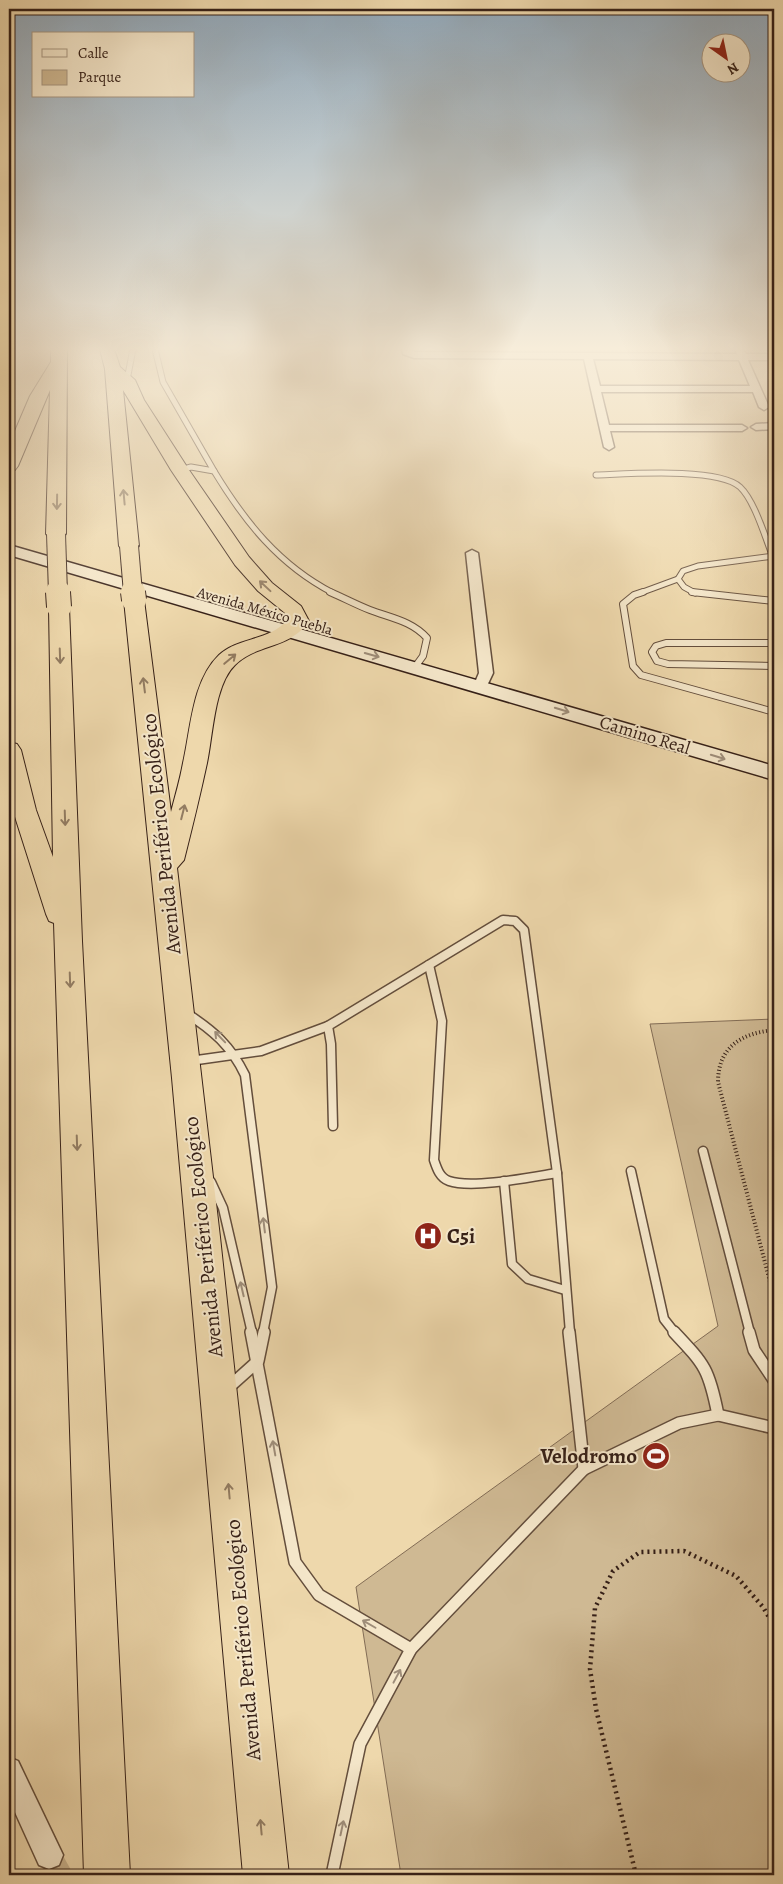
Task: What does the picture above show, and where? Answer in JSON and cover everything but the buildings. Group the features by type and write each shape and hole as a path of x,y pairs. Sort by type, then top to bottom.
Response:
{"highway":[{"path":"9,466 21,437"},
{"path":"58,437 56,534 68,941 107,1875"},
{"name":"Avenida Periférico Ecológico","path":"123,437 128,546 167,876 178,1008 220,1395 266,1875"},
{"path":"159,437 242,561 265,586 294,610 295,626 240,651 228,660 219,671 209,699 167,876"},
{"path":"9,750 24,810 68,941"}],"street":[{"path":"607,437 609,447"},
{"name":"Avenida México Puebla","path":"9,538 295,626"},
{"name":"Avenida México Puebla","path":"9,550 295,626 519,690"},
{"path":"472,554 483,680"},
{"name":"Camino Real","path":"519,690 774,759"},
{"name":"Camino Real","path":"519,690 774,773"},
{"path":"9,1770 49,1855"}],"lane":[{"path":"195,437 214,471 263,543 316,584 370,611 414,626 422,631 427,638 419,661"},
{"path":"180,470 191,467 214,471"},
{"path":"596,475 706,475 726,479 739,486 774,558 698,566 683,571 678,579 634,594 623,604 634,666 641,675 774,712"},
{"path":"678,579 684,587 695,593 774,601"},
{"path":"774,643 666,643 656,646 652,652 657,661 668,664 774,666"},
{"path":"184,1061 261,1051 328,1026 503,920 515,921 524,930 557,1173 565,1290 584,1469"},
{"path":"429,964 442,1021 434,1160 438,1173 451,1183 504,1181 557,1173"},
{"path":"178,1008 218,1033 236,1055 245,1075 272,1287 258,1361 220,1395"},
{"path":"328,1026 331,1044 333,1126"},
{"path":"193,1144 223,1208 258,1361 295,1562 319,1595 411,1649"},
{"path":"703,1151 754,1350 774,1380"},
{"path":"631,1170 664,1318 672,1332 708,1372 718,1415"},
{"path":"504,1181 512,1264 522,1276 565,1290"},
{"path":"332,1875 360,1744 411,1649 584,1469 679,1423 718,1415 774,1428"}],"path":[{"path":"774,1030 765,1030 736,1040 720,1060 718,1082 774,1298"},
{"path":"636,1875 596,1710 590,1669 595,1608 614,1571 640,1552 684,1551 736,1576 763,1607 774,1626"}],"green space":[{"name":"Velodromo","path":"774,1019 774,1875 401,1875 356,1587 718,1326 650,1024"}],"tunnel":[{"path":"49,1855 60,1875"}],"place":[{"name":"C5i","path":"428,1236"},
{"name":"Velodromo","path":"656,1456"}]}
